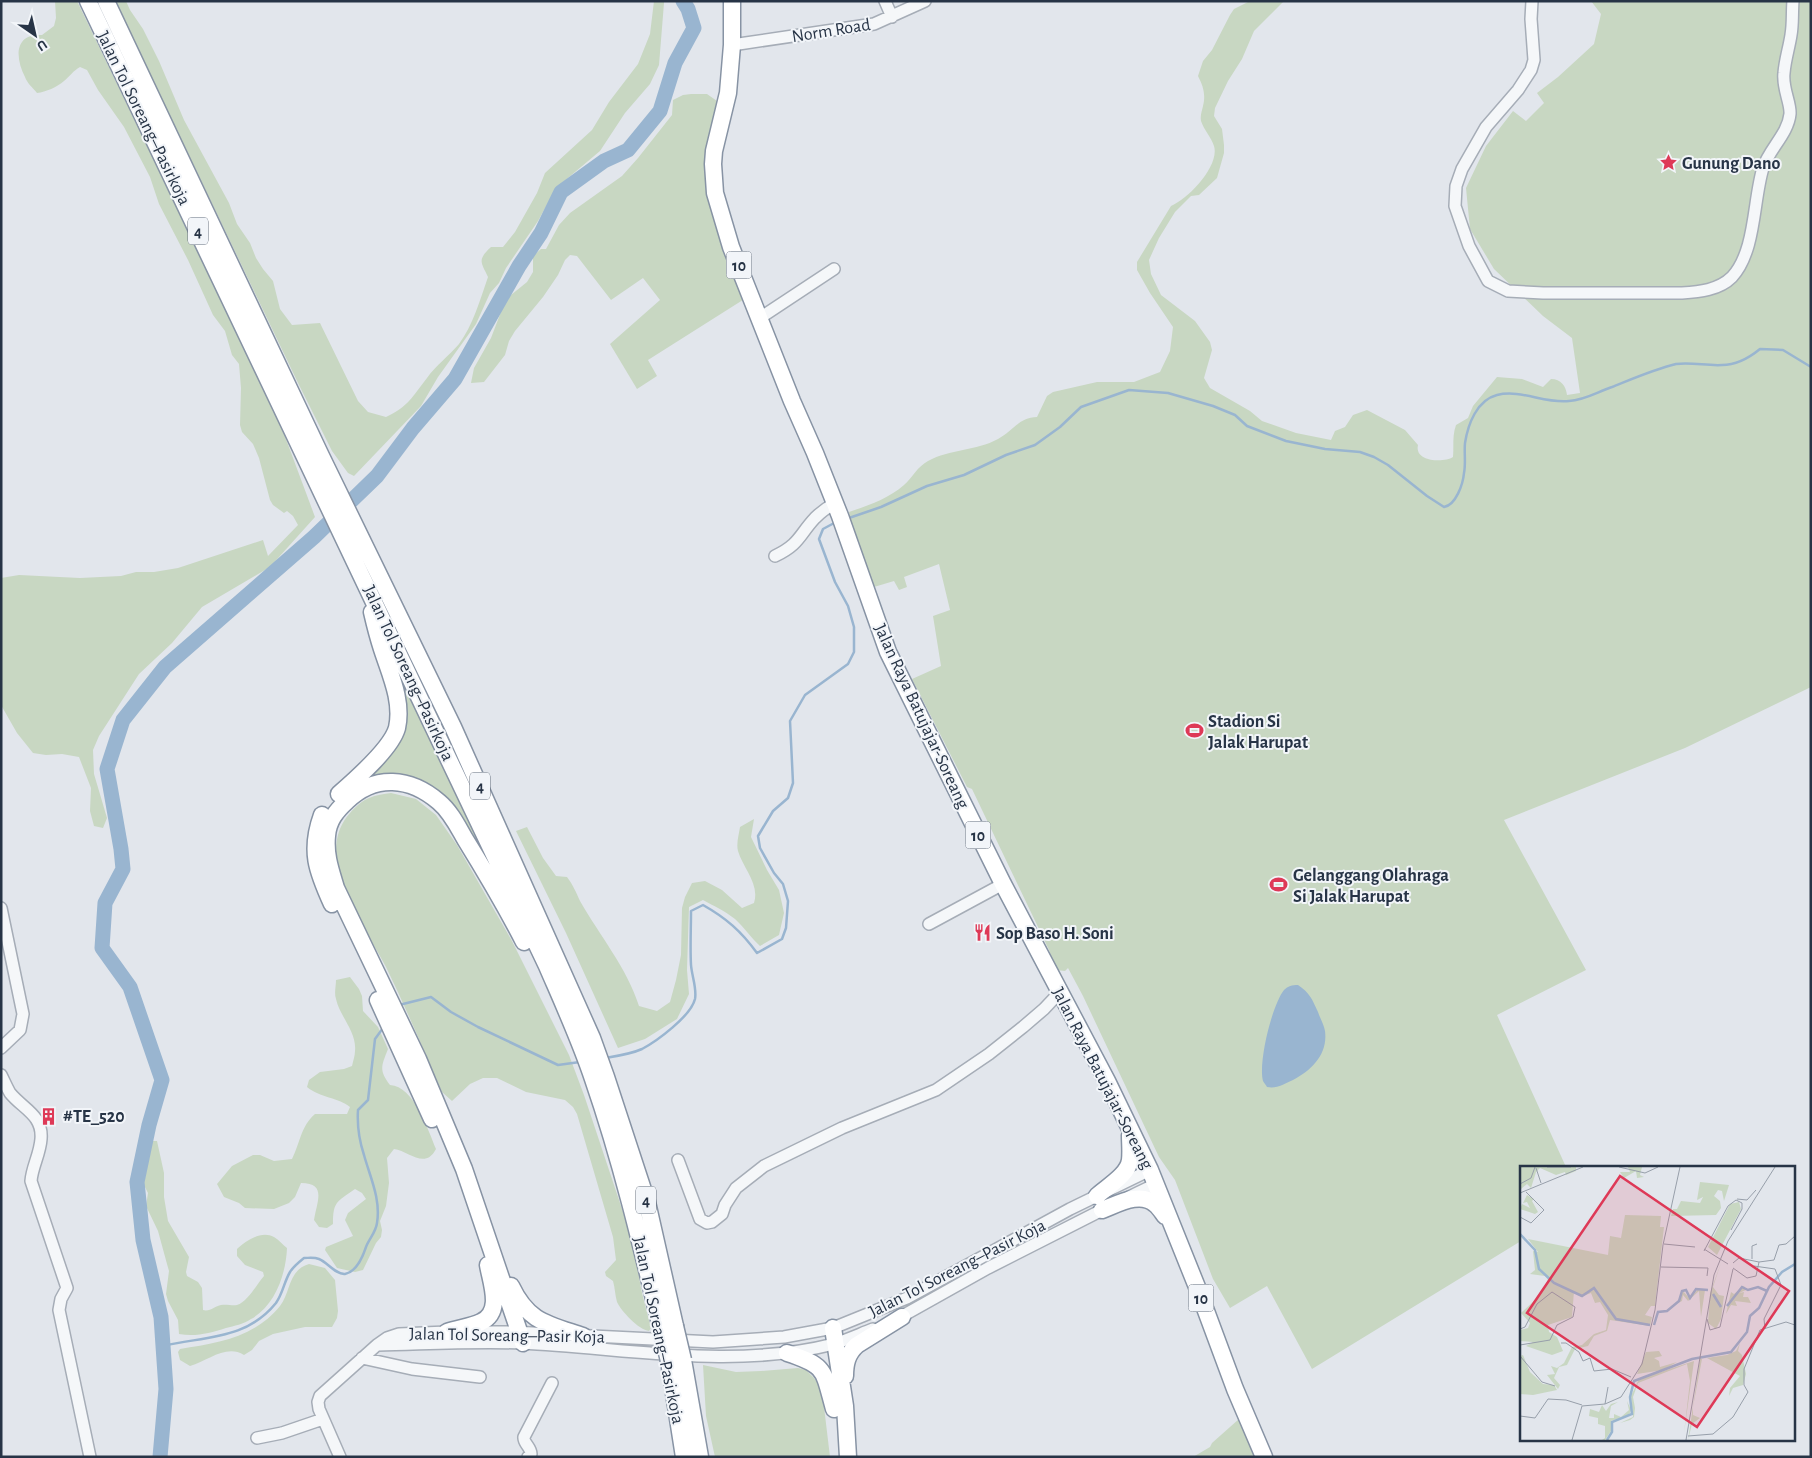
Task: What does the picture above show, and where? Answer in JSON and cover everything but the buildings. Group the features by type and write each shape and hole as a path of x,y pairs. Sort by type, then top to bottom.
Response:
{"highway":[{"name":"Jalan Tol Soreang–Pasirkoja","path":"88,1 355,542 453,727 582,1042"},
{"name":"Jalan Tol Soreang–Pasirkoja","path":"106,1 314,458"},
{"name":"Jalan Raya Batujajar-Soreang","path":"732,1 732,45 728,93 714,151 713,177 715,193 732,247 786,386 840,516 888,652 1003,884 1060,992 1153,1177 1264,1457"},
{"name":"Jalan Tol Soreang–Pasirkoja","path":"355,542 362,574 548,966 597,1077 631,1205 668,1327 700,1457"},
{"path":"362,574 381,648 396,690 398,704 396,728 386,748 336,797 323,814 315,839 315,855 322,882 381,995 464,1168 484,1227 517,1338"},
{"path":"381,995 336,888 326,850 327,835 335,811 361,789 386,781 398,782 420,789 440,802 450,814 508,911 582,1042"},
{"path":"402,1038 456,1172 517,1338"},
{"path":"1100,1203 1128,1167 1130,1160 1130,1131"},
{"path":"1100,1203 1147,1199 1156,1204 1171,1224"},
{"path":"484,1227 519,1302 529,1314 548,1324 583,1336"},
{"path":"447,1332 479,1323 486,1319 494,1307 486,1256"},
{"path":"838,1457 839,1408 845,1364 852,1349 902,1317"},
{"path":"829,1337 848,1457"},
{"path":"787,1354 809,1360 820,1368 839,1408"},
{"name":"Jalan Tol Soreang–Pasirkoja","path":"676,1361 684,1457"}],"street":[{"path":"885,1 892,17"},
{"name":"Norm Road","path":"732,45 863,26 892,17 925,1"},
{"path":"1532,1 1531,19 1534,60 1531,70 1514,95 1486,127 1462,169 1456,186 1455,206 1469,246 1488,281 1508,291 1672,294 1700,292 1724,282 1735,272 1746,250 1755,215 1763,168 1786,127 1790,112 1784,87 1784,72 1791,35 1792,1"},
{"path":"760,318 834,269"},
{"path":"775,556 790,548 800,539 815,518 840,516"},
{"path":"929,924 1003,884"},
{"path":"1,908 23,1014 20,1030 1,1048"},
{"path":"678,1160 700,1219 707,1223 712,1222 722,1214 725,1205 736,1188 764,1166 842,1128 936,1090 1010,1038 1044,1009 1060,992"},
{"path":"1,1075 10,1092 34,1115 40,1126 41,1141 31,1181 67,1288 61,1299 59,1310 90,1457"},
{"name":"Jalan Tol Soreang–Pasir Koja","path":"377,1345 387,1338 399,1334 447,1332 688,1356 787,1354 829,1337 907,1298 986,1254 1153,1177"},
{"name":"Jalan Tol Soreang–Pasir Koja","path":"377,1345 583,1336 713,1342 829,1337 902,1317 1100,1203"},
{"path":"340,1457 323,1419 318,1402 320,1396 377,1345"},
{"path":"362,1358 412,1369 480,1377"},
{"path":"528,1457 531,1451 524,1437 552,1383"},
{"path":"257,1438 282,1433 323,1419"}],"green space":[{"path":"55,1 77,1 277,415 315,517 270,567 202,607 172,643 139,674 99,736 93,750 94,774 107,818 103,828 94,826 90,811 91,788 79,757 62,754 46,755 33,753 17,733 1,705 1,578 19,575 80,578 154,572 178,568 263,540 268,556 298,525 293,516 287,511 284,513 273,505 270,500 259,458 253,444 242,432 240,425 241,388 239,364 232,355 225,331 213,315 188,260 159,204 150,177 124,127 98,90 87,70 80,67 58,85 37,93 26,79 20,62 19,48 26,38 33,35 42,35 54,26 56,18"},
{"path":"115,1 126,1 143,29 184,120 229,203 237,224 250,243 256,258 273,281 280,309 292,325 320,323 358,401 368,412 386,417 409,401 434,369 464,337 488,277 482,264 482,258 491,247 503,247 515,232 537,193 545,173 592,130 609,102 638,64 650,34 654,1 664,1 664,3 659,65 650,84 625,113 600,151 556,188 538,221 506,268 499,283 490,293 476,324 438,377 421,406 354,476 348,473 332,451"},
{"name":"Gelanggang Olahraga Si Jalak Harupat","path":"1250,1 1284,1 1254,31 1242,59 1228,81 1215,108 1214,116 1222,129 1224,145 1224,153 1217,178 1199,195 1191,196 1175,212 1159,238 1149,260 1151,274 1161,295 1195,321 1210,342 1212,350 1204,378 1210,388 1250,411 1262,421 1296,433 1331,440 1335,431 1345,427 1353,415 1367,410 1405,430 1418,445 1418,451 1425,458 1443,460 1453,457 1456,425 1468,418 1473,406 1497,377 1522,379 1543,387 1551,379 1555,379 1562,384 1567,395 1580,393 1572,338 1543,316 1494,269 1470,229 1466,188 1486,146 1513,111 1526,121 1544,103 1537,93 1558,77 1594,44 1601,14 1591,1 1811,1 1811,687 1685,748 1504,820 1586,970 1497,1015 1566,1166 1520,1166 1520,1242 1312,1369 1267,1286 1230,1308 1213,1279 1175,1180 1159,1157 1083,996 1068,968 1065,971 1056,970 1049,950 972,789 967,787 912,679 941,666 933,616 950,610 939,564 904,577 907,587 899,590 894,581 874,587 853,533 849,512 891,494 904,485 928,461 945,454 990,443 1003,436 1025,419 1037,417 1047,396 1053,392 1097,382 1134,382 1160,372 1170,351 1173,327 1137,270 1137,262 1171,206 1194,189 1208,172 1212,163 1215,154 1214,146 1201,121 1204,94 1198,76 1203,61 1212,50 1234,9"},
{"path":"707,94 717,101 711,146 746,298 648,360 657,376 637,389 610,344 660,300 643,278 611,300 577,256 570,255 565,260 558,275 543,297 515,331 509,341 505,355 484,382 471,383 474,368 491,338 504,304 511,295 527,282 533,272 533,256 541,249 546,249 559,225 570,213 622,176 672,115 673,100 683,95"},
{"path":"407,690 496,870 493,872 436,791 423,782 404,776 355,784 370,772 403,692"},
{"path":"391,793 416,799 436,815 457,845 512,941 569,1055 631,1236 651,1328 649,1331 636,1324 622,1310 617,1302 613,1281 606,1276 605,1272 616,1260 613,1237 577,1114 573,1107 565,1100 526,1092 497,1078 483,1078 470,1084 452,1101 442,1092 386,967 347,896 336,857 337,838 344,821 365,800 374,796"},
{"path":"754,819 751,837 779,890 784,913 779,935 760,946 735,919 703,900 689,907 687,970 689,994 677,1019 645,1039 618,1048 566,933 516,831 527,827 543,858 556,876 567,877 628,978 639,1006 657,1011 670,1002 681,955 682,908 692,883 705,881 722,890 742,908 754,903 755,889 740,857 737,845 740,827"},
{"path":"350,977 362,996 363,1011 378,1027 388,1049 382,1068 384,1076 390,1085 399,1087 413,1101 419,1110 436,1149 432,1155 422,1159 394,1149 387,1158 389,1183 386,1206 380,1221 381,1237 376,1243 363,1270 355,1272 337,1268 325,1250 326,1247 353,1236 345,1220 348,1213 366,1199 362,1193 355,1189 337,1203 333,1224 327,1228 319,1227 314,1220 318,1194 314,1186 309,1184 301,1183 295,1197 289,1203 274,1209 245,1208 239,1203 224,1197 217,1184 232,1166 253,1155 260,1155 274,1161 292,1159 304,1129 315,1114 347,1114 350,1107 340,1101 312,1091 307,1087 309,1080 320,1072 352,1066 355,1044 351,1031 338,1006 335,994 336,980"},
{"path":"153,1141 157,1141 164,1173 164,1197 168,1221 189,1257 187,1276 198,1282 202,1288 203,1310 221,1305 237,1305 241,1303 249,1296 264,1276 263,1272 245,1265 237,1256 237,1249 245,1243 254,1237 269,1235 276,1238 287,1248 284,1268 273,1298 267,1306 248,1321 203,1334 179,1334 178,1320 166,1294 169,1271 158,1231 146,1206 148,1193 143,1183 146,1156"},
{"path":"309,1264 325,1268 335,1280 338,1311 337,1318 332,1327 305,1327 273,1334 259,1341 252,1350 244,1355 237,1352 224,1352 190,1366 180,1360 178,1352 180,1349 234,1337 247,1332 270,1317 284,1300 293,1276 302,1267"},
{"path":"703,1365 736,1372 798,1368 806,1370 822,1390 830,1457 715,1457 706,1416"},
{"path":"1239,1419 1254,1457 1193,1457 1210,1447"}],"water":[{"path":"1298,985 1310,997 1324,1026 1324,1047 1317,1060 1300,1076 1280,1086 1267,1087 1263,1081 1262,1061 1267,1034 1279,997 1290,986"}],"waterway":[{"path":"160,1457 166,1389 161,1317 143,1240 137,1182 149,1125 162,1080 130,987 102,948 105,903 123,869 107,769 123,720 165,667 314,537 377,476 413,428 455,379 519,266 541,233 561,192 604,161 628,150 660,111 675,63 694,28 688,9 683,1"},
{"path":"846,519 881,507 927,486 964,475 1006,455 1035,445 1060,427 1081,407 1129,390 1168,393 1213,406 1235,415 1247,426 1286,441 1325,449 1360,452 1374,457 1388,465 1444,507 1452,502 1462,483 1465,466 1465,443 1471,421 1479,407 1497,395 1515,394 1560,401 1575,400 1668,366 1676,364 1727,365 1747,358 1760,349 1783,350 1811,367"},
{"path":"605,1058 624,1055 642,1049 673,1027 692,1006 695,999 695,987 691,965 691,911 703,905 711,910 739,932 757,953 782,939 786,928 788,901 783,884 774,873 760,848 758,836 773,811 788,798 793,783 790,721 805,695 848,664 854,652 854,627 848,606 835,582 819,539 823,529 836,522"},
{"path":"399,1005 431,997 451,1012 478,1027 558,1065 580,1062"},
{"path":"163,1346 224,1335 252,1324 276,1303 290,1272 304,1258 319,1259 342,1274 349,1273 358,1263 375,1229 378,1214 374,1188 362,1149 358,1110 368,1100 375,1039 383,1028"}],"place":[{"name":"Gunung Dano","path":"1668,163"},
{"name":"Stadion Si Jalak Harupat","path":"1194,731"},
{"name":"Gelanggang Olahraga Si Jalak Harupat","path":"1279,885"},
{"name":"Sop Baso H. Soni","path":"982,933"},
{"name":"#TE_520","path":"49,1116"}]}
